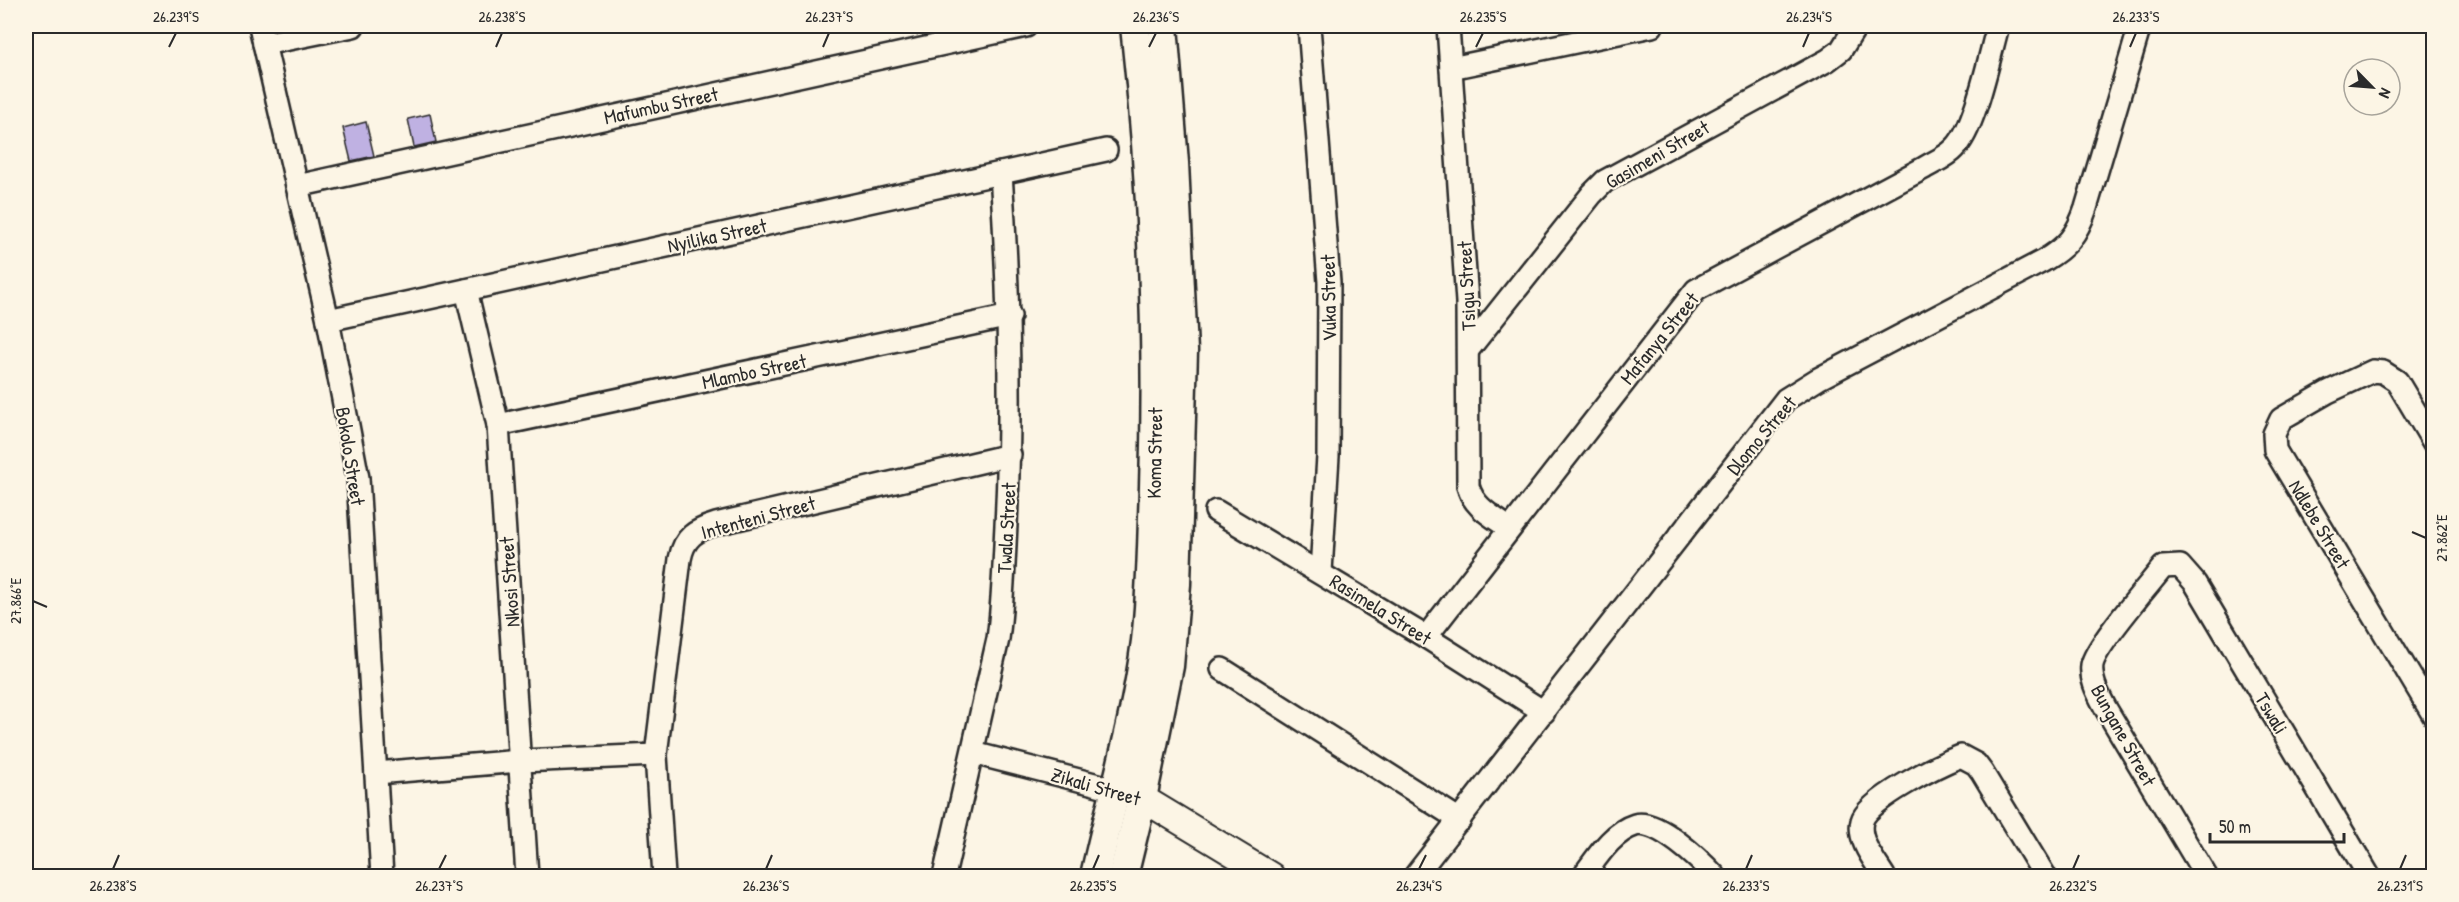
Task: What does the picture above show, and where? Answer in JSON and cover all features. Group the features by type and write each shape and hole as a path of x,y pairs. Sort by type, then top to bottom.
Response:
{"main road":[{"name":"Koma Street","path":"1095,876 1146,642 1155,460 1155,294 1135,26"},
{"name":"Koma Street","path":"1123,876 1142,798 1169,666 1176,584 1183,351 1163,26"}],"street":[{"path":"262,35 353,26"},
{"name":"Mafumbu Street","path":"297,186 1026,26"},
{"name":"Vuka Street","path":"1309,26 1329,282 1328,456 1321,572"},
{"name":"Tsigu Street","path":"1448,26 1468,350 1468,486 1471,497 1479,507 1509,528"},
{"path":"1451,68 1652,26"},
{"name":"Gasimeni Street","path":"1468,350 1592,194 1605,181 1828,60 1841,50 1856,26"},
{"name":"Mafanya Street","path":"1426,637 1696,290 1924,168 1955,149 1964,136 1972,114 1998,26"},
{"name":"Dlomo Street","path":"1415,876 1786,399 1818,379 2043,261 2068,245 2075,237 2086,208 2140,26"},
{"name":"Bokolo Street","path":"262,35 328,320 358,478 381,876"},
{"name":"Nyilika Street","path":"328,320 1106,150"},
{"name":"Twala Street","path":"944,876 1000,626 1010,455 1010,316 1001,173"},
{"name":"Nkosi Street","path":"466,290 498,425 527,876"},
{"name":"Mlambo Street","path":"498,425 1010,316"},
{"name":"Ndlebe Street","path":"2433,443 2397,381 2383,372 2373,371 2328,392 2281,419 2274,435 2275,450 2433,716"},
{"name":"Intenteni Street","path":"664,876 656,756 680,559 684,544 694,532 716,525 1010,455"},
{"name":"Rasimela Street","path":"1216,511 1321,572 1544,712"},
{"name":"Tswali","path":"2163,567 2180,566 2195,583 2369,876"},
{"name":"Bungane Street","path":"2163,567 2096,653 2092,672 2096,689 2106,709 2206,876"},
{"path":"1222,669 1460,820"},
{"name":"Zikali Street","path":"973,753 1142,798 1271,876"},
{"path":"376,772 521,761 656,756"},
{"path":"1884,876 1862,834 1865,815 1881,800 1961,756 1976,764 1982,772 2045,876"},
{"path":"1583,876 1616,837 1633,825 1640,824 1663,832 1715,876"}],"building":[{"path":"430,114 436,142 414,147 408,119"},
{"path":"366,122 374,156 351,161 343,128"}]}
